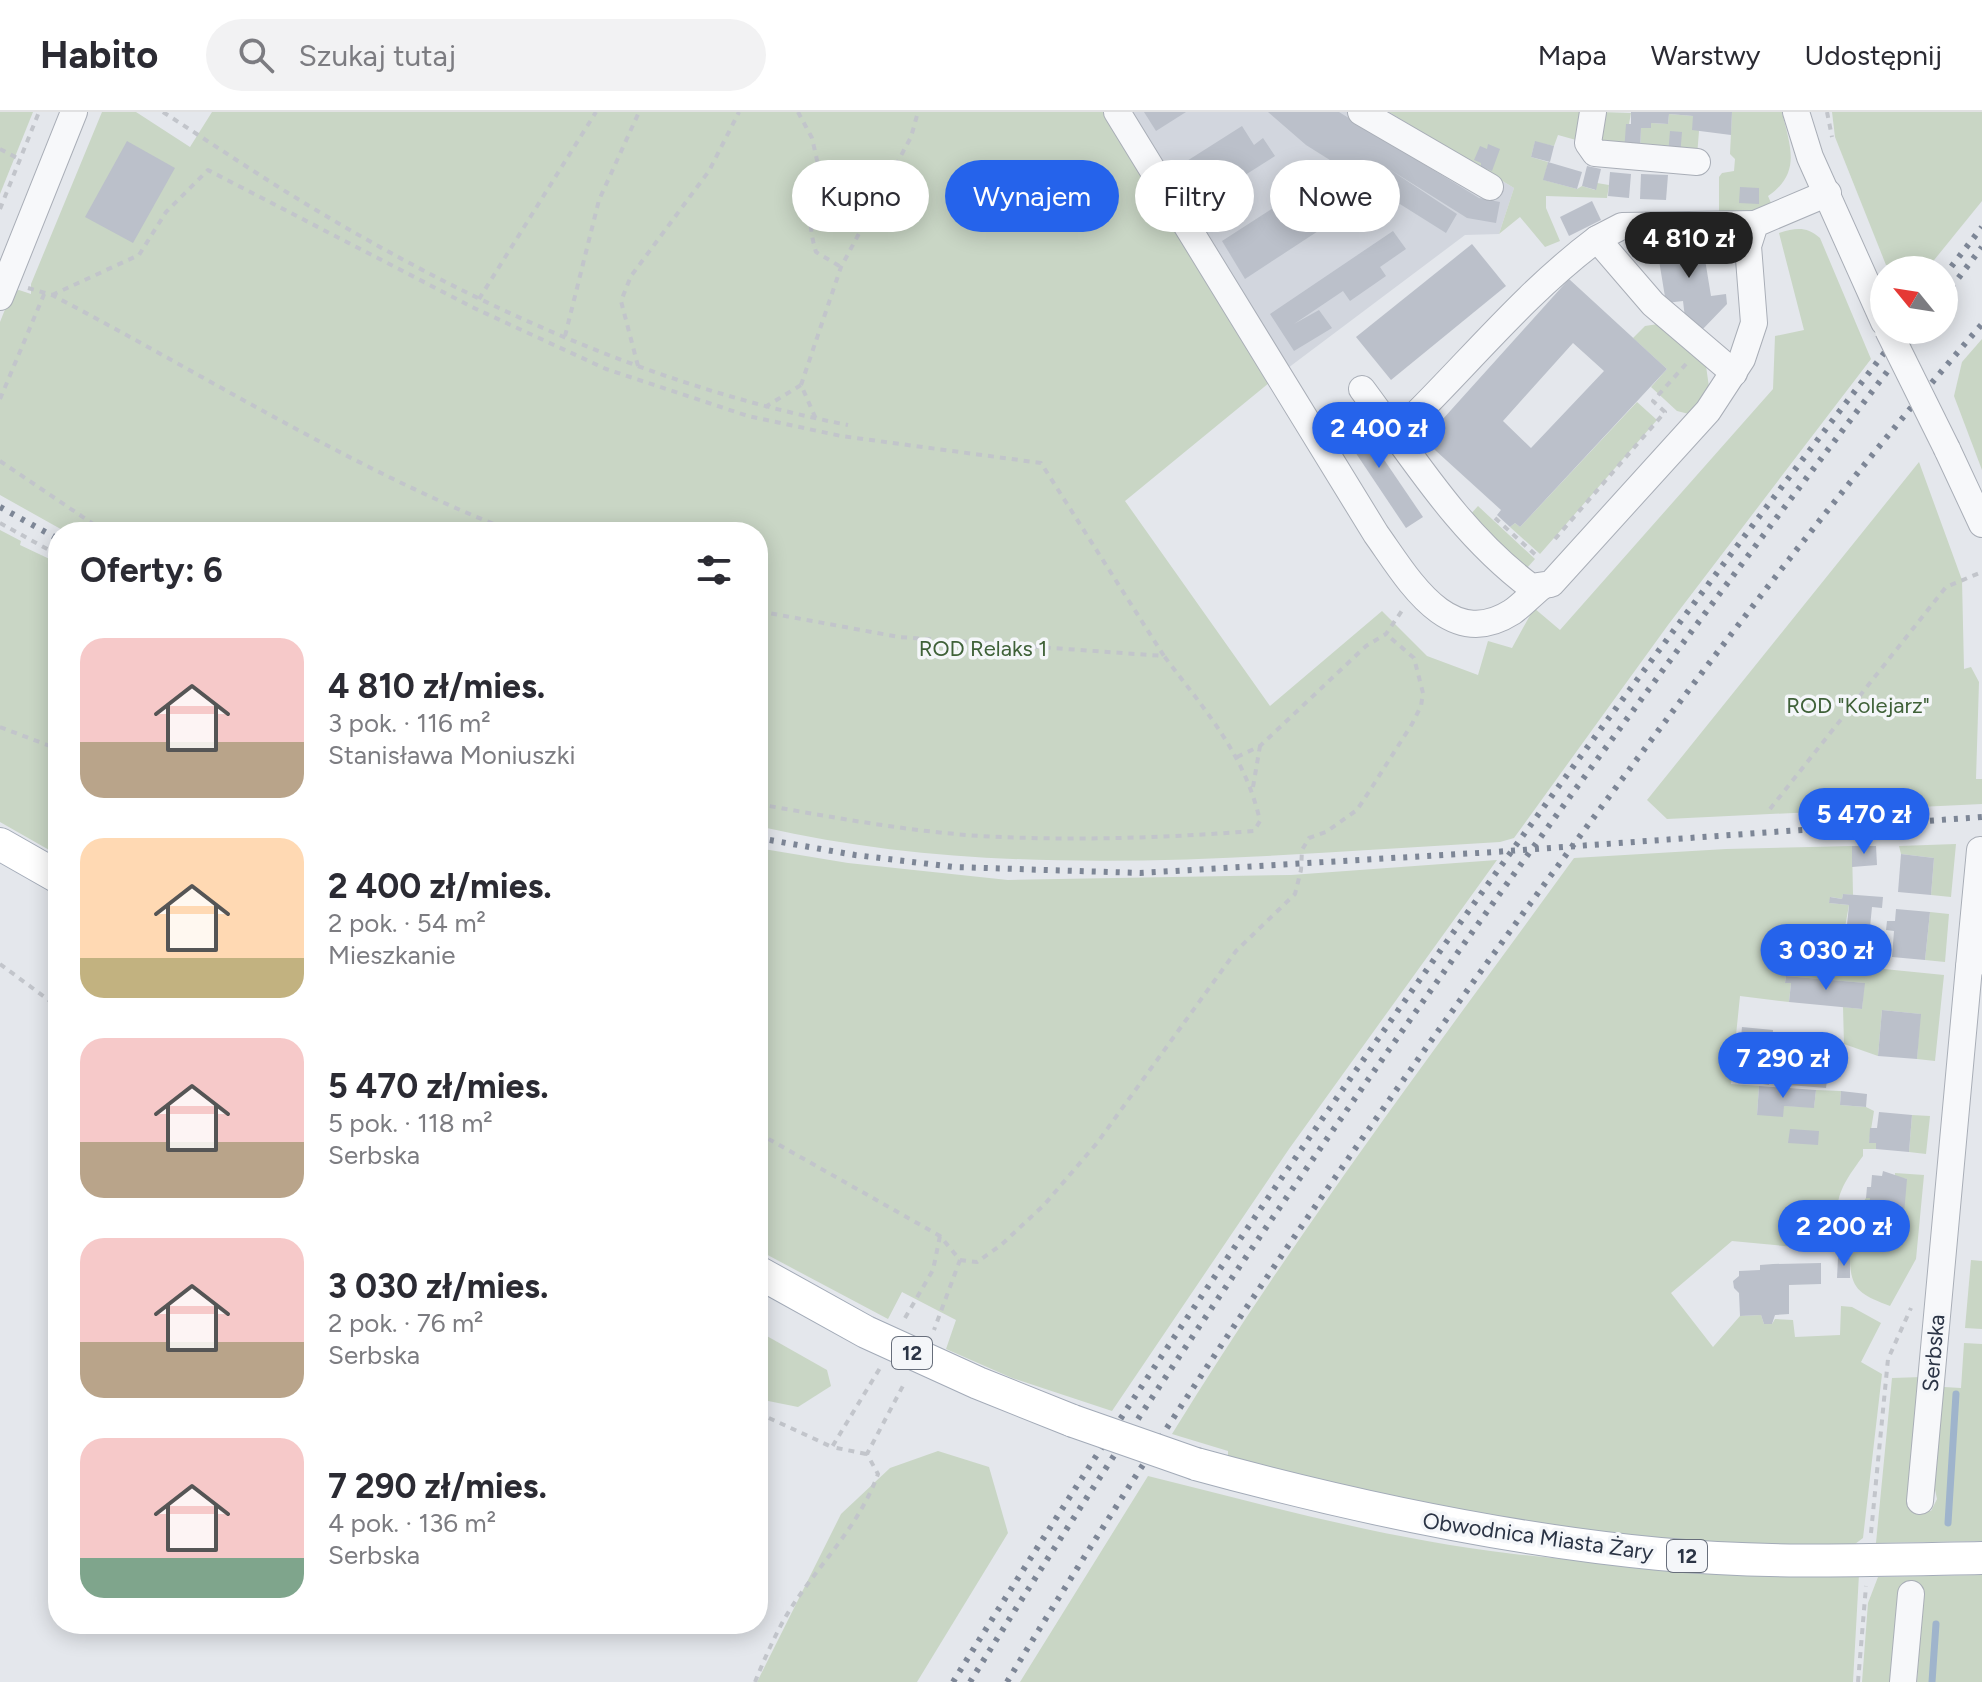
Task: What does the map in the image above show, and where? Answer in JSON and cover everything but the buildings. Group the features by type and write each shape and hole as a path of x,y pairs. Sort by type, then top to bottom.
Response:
{"main road":[{"path":"0,844 48,871"},
{"name":"Obwodnica Miasta Żary","path":"768,1278 866,1332 978,1383 1073,1421 1196,1464 1396,1514 1476,1530 1587,1546 1739,1559 1982,1558"}],"street":[{"path":"0,297 74,112"},
{"path":"1117,112 1376,534 1416,590 1445,614 1471,624 1511,612 1541,587 1561,576 1708,411 1734,373 1749,343 1754,323 1748,246 1755,224"},
{"path":"1361,112 1490,187"},
{"path":"1593,112 1588,143 1595,153 1697,162"},
{"path":"1796,112 1810,157 1870,291"},
{"path":"1812,112 1828,193"},
{"path":"1396,434 1547,281 1597,239 1622,226 1755,224 1828,193"},
{"path":"1597,239 1653,304 1734,373"},
{"path":"1894,344 1982,524"},
{"path":"1362,389 1418,470 1464,528 1521,580 1531,587 1541,587"},
{"name":"Serbska","path":"1920,1501 1976,963 1980,850"},
{"path":"1903,1682 1911,1594"}],"path":[{"path":"0,209 39,112"},
{"path":"163,112 316,210 479,299 638,366 765,407 848,425"},
{"path":"479,299 596,112"},
{"path":"565,337 599,200 639,112"},
{"path":"638,366 621,301 631,276 709,171 739,112"},
{"path":"798,112 812,138 821,178 812,196 810,231 816,252 841,267"},
{"path":"765,407 801,385 841,267 911,137 918,112"},
{"path":"1827,112 1832,137"},
{"path":"0,149 20,159"},
{"path":"52,295 139,255 166,212 208,170 474,308 606,369 748,416 841,436 1041,463 1109,564 1164,656 1237,757 1253,789 1260,821 1254,831 1110,840 979,836 867,823 768,806"},
{"path":"26,287 52,295 282,421 460,511 488,522"},
{"path":"0,399 45,292"},
{"path":"1490,513 1538,558 1665,412 1653,401 1702,346"},
{"path":"801,385 816,419"},
{"path":"0,461 90,522"},
{"path":"0,523 48,549"},
{"path":"1770,809 1946,587 1982,572"},
{"path":"1237,757 1260,746 1366,646 1386,634 1416,590"},
{"path":"768,613 899,637 1164,656"},
{"path":"768,1139 940,1236 960,1260 977,1262 1001,1245 1044,1205 1097,1143 1236,951 1295,894 1302,850 1309,838 1326,832 1357,810 1412,724 1421,706 1423,693 1414,658 1386,634"},
{"path":"0,727 48,745"},
{"path":"1253,789 1260,746"},
{"path":"0,964 48,1000"},
{"path":"905,1318 933,1270 940,1236"},
{"path":"934,1330 960,1260"},
{"path":"1871,1536 1888,1359 1912,1307"},
{"path":"832,1447 881,1366"},
{"path":"867,1454 905,1382"},
{"path":"755,1682 795,1601 837,1548 869,1497 878,1474 867,1454 832,1447 768,1418"},
{"path":"1858,1682 1866,1586"}],"shaded area":[{"path":"1117,112 1389,112 1514,188 1499,234 1465,235 1280,374 1192,232 1254,232 1254,160 1147,160"}],"green space":[{"path":"0,112 33,112 0,194"},
{"name":"ROD Relaks 1","path":"102,112 136,112 190,147 212,112 1117,112 1147,160 1135,160 1135,232 1192,232 1280,374 1125,501 1270,706 1382,611 1427,656 1478,675 1488,641 1512,648 1534,608 1560,630 1773,389 1775,336 1804,330 1779,233 1801,229 1820,238 1871,359 1668,625 1514,838 1500,842 1221,858 1035,860 942,855 850,844 768,828 768,522 48,522 0,495 0,322 12,292 19,290 31,294 31,284"},
{"path":"1389,112 1585,112 1576,140 1558,135 1554,146 1535,142 1531,157 1548,162 1544,180 1577,189 1582,186 1595,190 1597,183 1609,185 1607,198 1546,196 1546,208 1560,241 1545,247 1520,217 1499,234 1514,188"},
{"path":"1600,112 1631,113 1624,152 1601,148"},
{"path":"1732,112 1782,112 1791,158 1786,178 1768,196 1771,203 1752,211 1719,213 1719,177 1722,173 1734,171 1735,159 1730,154"},
{"path":"1832,112 1982,112 1982,201 1937,256 1882,256 1835,137"},
{"path":"1669,114 1693,116 1699,131 1697,156 1640,152 1641,128 1651,128 1651,123 1668,124"},
{"path":"1658,324 1706,366 1709,387 1689,414 1677,411 1651,387 1667,369 1633,338 1645,326"},
{"path":"1982,339 1982,470 1954,396 1962,362"},
{"path":"1637,402 1657,420 1540,554 1510,527 1515,523 1520,527"},
{"name":"ROD \"Kolejarz\"","path":"1919,462 1962,580 1964,669 1971,667 1979,682 1976,779 1982,779 1982,804 1667,819 1647,800"},
{"path":"1478,506 1535,559 1527,568 1468,517"},
{"path":"0,530 21,541 20,545 48,558 48,849 0,822"},
{"path":"1956,844 1951,897 1931,895 1934,858 1901,854 1899,846"},
{"path":"1852,846 1853,895 1843,894 1842,899 1831,897 1829,903 1849,905 1841,949 1826,947 1824,963 1944,975 1935,1061 1917,1059 1920,1014 1882,1010 1878,1056 1844,1044 1843,1007 1862,1009 1864,983 1786,976 1785,983 1791,983 1789,1002 1740,996 1731,1084 1759,1086 1757,1115 1784,1106 1814,1107 1816,1090 1841,1091 1840,1105 1866,1107 1874,1111 1869,1142 1876,1143 1876,1149 1863,1149 1863,1156 1843,1187 1838,1208 1850,1220 1866,1198 1907,1179 1895,1177 1895,1173 1924,1175 1916,1259 1890,1306 1865,1295 1855,1285 1850,1258 1838,1258 1837,1251 1732,1241 1671,1293 1713,1347 1740,1316 1761,1315 1764,1324 1772,1324 1775,1319 1793,1320 1795,1337 1840,1335 1841,1306 1852,1307 1881,1323 1861,1362 1882,1374 1863,1538 1851,1547 1662,1541 1444,1511 1228,1458 1228,1451 1172,1434 1317,1214 1574,858 1726,849"},
{"path":"768,850 848,863 1008,880 1291,875 1497,860 1289,1149 1112,1411 1012,1378 946,1349 956,1320 902,1292 888,1319 768,1255"},
{"path":"1930,912 1949,914 1945,962 1925,960"},
{"path":"1912,1115 1930,1116 1926,1154 1909,1152"},
{"path":"1971,1260 1982,1261 1982,1329 1965,1328"},
{"path":"768,1337 827,1370 831,1386 798,1407 768,1401"},
{"path":"1964,1343 1982,1344 1982,1541 1876,1543 1892,1378 1922,1377 1915,1510 1931,1511 1937,1499 1933,1480 1943,1391 1944,1387 1961,1388"},
{"path":"938,1451 989,1467 1008,1533 917,1682 757,1682 841,1514 890,1468"},
{"path":"1148,1476 1330,1521 1468,1548 1643,1565 1859,1574 1853,1682 1020,1682"},
{"path":"1982,1575 1982,1682 1917,1682 1923,1589 1898,1590 1901,1595 1893,1682 1862,1682 1868,1603 1878,1577"}],"waterway":[{"path":"1948,1523 1956,1394"},
{"path":"1932,1682 1936,1624"}],"railway":[{"path":"1958,258 1982,227"},
{"path":"1958,279 1982,247"},
{"path":"1007,1682 1211,1360 1427,1046 1725,643 1825,513 1982,324"},
{"path":"953,1682 1176,1334 1410,994 1652,659 1891,344"},
{"path":"970,1682 1194,1334 1428,994 1670,660 1908,344"},
{"path":"0,507 48,533"},
{"path":"768,840 855,855 954,867 1140,873 1494,852 1982,817"}]}
